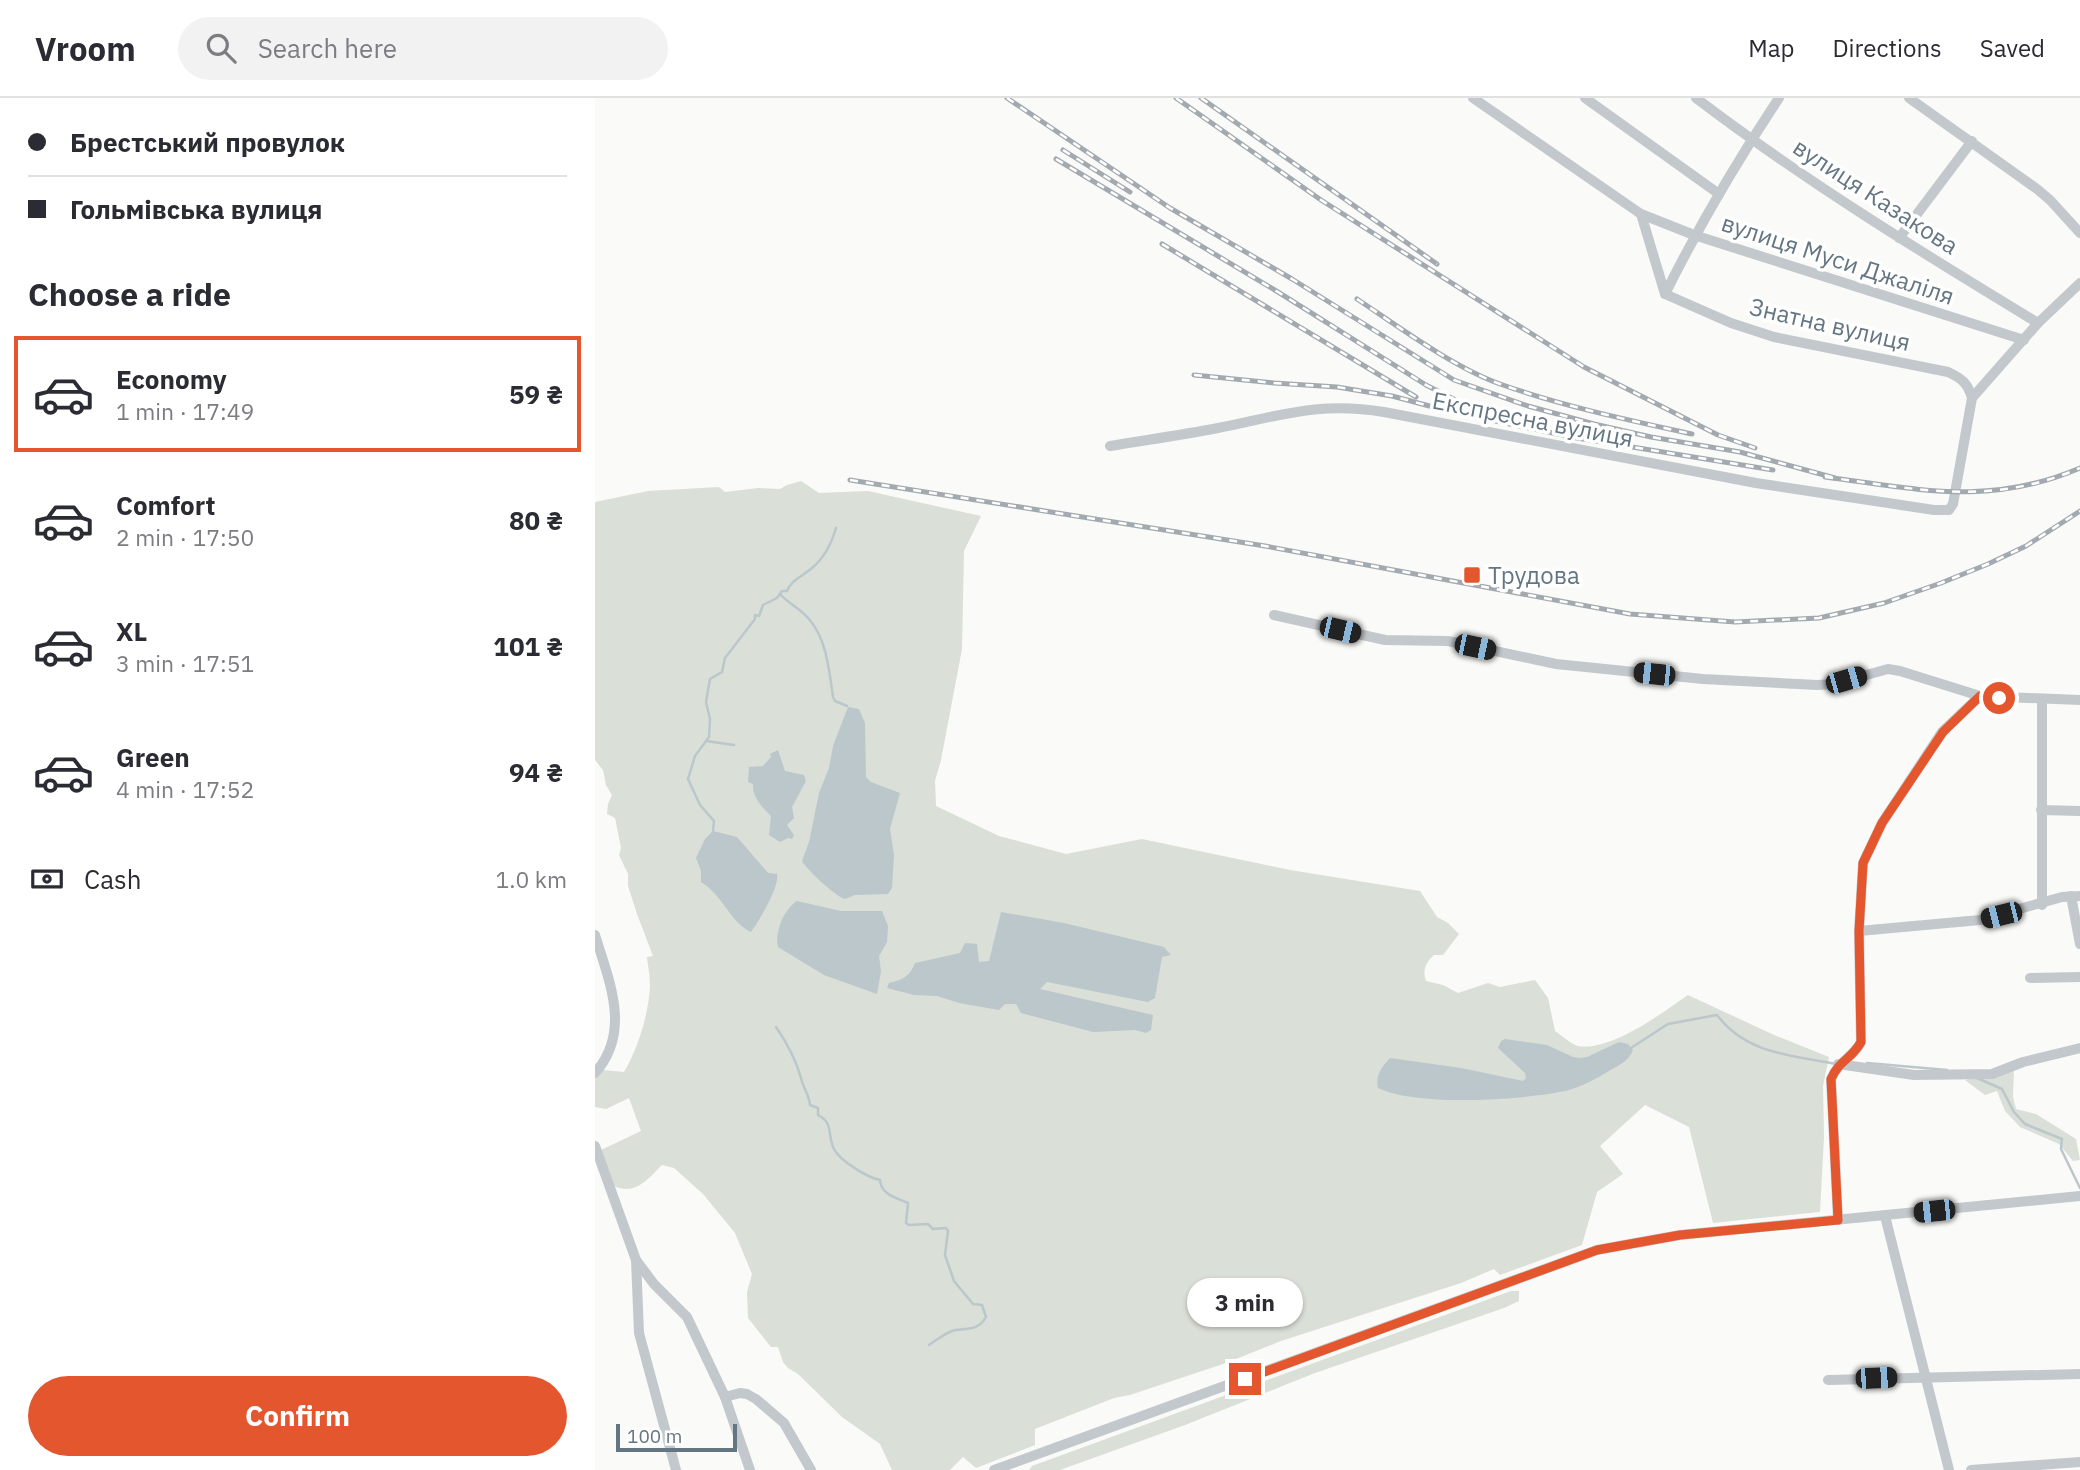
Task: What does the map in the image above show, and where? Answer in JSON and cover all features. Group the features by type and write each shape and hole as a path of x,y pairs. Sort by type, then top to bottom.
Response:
{"street":[{"path":"1473,98 1641,214 1665,293"},
{"path":"1585,98 1719,194"},
{"name":"вулиця Казакова","path":"1696,98 1751,140 1899,238 2038,323"},
{"path":"1665,293 1694,235 1779,98"},
{"path":"1909,98 2050,200 2080,233"},
{"path":"1899,238 1972,141"},
{"name":"вулиця Муси Джаліля","path":"1641,214 1694,235 2024,340"},
{"path":"1972,398 2038,323 2080,283"},
{"name":"Знатна вулиця","path":"1665,293 1731,323 1775,337 1948,372 1961,378 1969,387 1972,398"},
{"name":"Експресна вулиця","path":"1110,446 1224,427 1300,410 1347,407 1397,414 1756,483 1949,510 1953,504 1972,398"},
{"path":"1274,615 1385,640 1448,641 1556,664 1703,679 1796,685 1834,684 1888,669 1980,696 2080,700"},
{"path":"1838,1220 1831,1079 1837,1064 1855,1054 1861,1042 1859,931 1863,863 1882,823 1943,732 1980,696"},
{"path":"2042,699 2042,905"},
{"path":"2041,810 2080,811"},
{"path":"1859,931 1980,920 2076,896 2080,944"},
{"path":"595,935 616,1011 608,1051 595,1073"},
{"path":"2031,978 2080,976"},
{"path":"1837,1064 1914,1075 1991,1074 2023,1062 2080,1048"},
{"path":"595,1146 636,1260 639,1333 676,1470"},
{"path":"995,1470 1597,1250 1680,1235 2080,1196"},
{"path":"1885,1216 1949,1470"},
{"path":"636,1260 687,1317 725,1398 750,1470"},
{"path":"1828,1380 2080,1374"},
{"path":"725,1398 747,1394 756,1399 784,1423 811,1470"},
{"path":"1971,1470 2080,1462"}],"shaded area":[{"path":"801,481 819,493 868,491 981,516 964,551 962,649 935,781 936,806 999,836 1066,854 1142,839 1290,870 1420,891 1437,917 1459,934 1443,955 1434,955 1429,960 1425,966 1426,981 1443,985 1458,993 1488,983 1500,987 1535,980 1548,998 1555,1031 1578,1046 1591,1046 1621,1037 1688,995 1829,1057 1823,1086 1824,1137 1820,1212 1713,1223 1689,1127 1645,1105 1600,1146 1623,1174 1597,1192 1582,1245 1500,1275 1494,1269 1461,1283 1281,1341 1226,1363 1114,1398 1035,1429 1035,1445 976,1468 963,1457 950,1470 892,1470 880,1444 842,1417 798,1374 788,1368 778,1347 771,1347 748,1318 747,1292 752,1274 735,1233 703,1194 674,1168 662,1165 635,1187 622,1189 614,1186 601,1150 641,1131 629,1098 606,1109 595,1107 595,1078 603,1070 624,1072 638,1042 649,996 647,957 653,956 628,886 628,874 619,855 621,848 615,818 607,814 612,795 606,785 603,770 595,760 595,502 648,491 719,487 725,492 758,488 780,489"},
{"path":"848,707 859,709 865,723 866,777 871,782 900,793 890,829 894,855 892,888 888,894 855,895 845,899 822,882 802,861 833,746"},
{"path":"778,750 785,771 804,775 806,781 792,807 794,818 787,825 794,835 792,839 780,842 769,835 771,816 756,797 753,784 748,782 749,767 763,766 771,757 770,754"},
{"path":"713,831 737,837 768,873 777,874 772,895 751,932 737,922 715,893 701,882 701,871 696,858 705,839"},
{"path":"797,901 841,911 882,911 888,926 887,942 879,956 881,971 877,994 824,975 778,947 781,922"},
{"path":"1001,912 1064,923 1164,947 1171,955 1162,957 1155,998 1148,1002 1047,982 1040,989 1153,1015 1151,1030 1146,1033 1135,1030 1093,1032 1021,1013 1016,1004 1005,1004 999,1010 887,988 889,983 908,974 915,963 960,953 965,943 977,944 979,962 989,961"},
{"path":"1505,1039 1547,1045 1580,1058 1619,1042 1628,1044 1633,1050 1623,1062 1588,1082 1546,1094 1497,1099 1443,1100 1396,1094 1378,1088 1378,1075 1390,1058 1461,1068 1523,1081 1526,1078 1525,1073 1498,1048"},
{"path":"2014,1070 2013,1097 2016,1109 2036,1114 2076,1139 2080,1160 2073,1161 2059,1144 2020,1127 2005,1111 1997,1091 1985,1095 1965,1080"},
{"path":"1511,1291 1519,1291 1519,1301 1504,1308 1315,1373 1185,1425 1060,1470 1029,1470 1032,1466"}],"waterway":[{"path":"713,831 714,821 700,805 688,779 695,756 709,737 710,719 706,702 710,679 722,672 725,658 755,619 755,615 759,616 763,605 777,598 782,591 787,591 794,581 820,560 836,528"},
{"path":"780,594 806,615 815,627 826,656 833,697 835,701 847,706"},
{"path":"706,741 734,745"},
{"path":"1631,1048 1668,1024 1717,1015 1741,1038 1770,1051 1836,1064"},
{"path":"776,1027 794,1058 810,1105 818,1108 818,1115 828,1126 837,1153 854,1168 880,1180 883,1189 890,1195 908,1203 906,1223 928,1224 933,1229 946,1228 948,1231 945,1255 954,1281 973,1304 982,1305 986,1317 976,1327 952,1331 929,1345"},
{"path":"1867,1063 1947,1070"},
{"path":"1977,1078 2002,1089 2014,1112 2025,1124 2062,1139 2061,1149 2080,1188"}],"railway":[{"path":"1007,98 1170,208 1292,279 1454,380 1528,406 1594,424 1740,452 1835,478"},
{"path":"1176,98 1321,200 1584,367 1718,435 1755,448"},
{"path":"1201,98 1437,264"},
{"path":"1063,150 1130,192"},
{"path":"1056,159 1278,292 1426,385 1477,411"},
{"path":"1162,244 1416,397"},
{"path":"1357,299 1408,334 1482,377 1571,406 1692,434"},
{"path":"1194,375 1337,387 1392,396 1448,411 1577,438 1773,470"},
{"path":"1825,477 1923,490 1984,491 2015,488 2080,468"},
{"path":"850,480 1265,546 1630,614 1735,622 1819,618 1884,603 1988,564 2026,546 2080,511"}],"place":[{"name":"Трудова","path":"1472,575"}],"route":[{"path":"1245,1379 1597,1250 1680,1235 1838,1220 1831,1079 1837,1064 1855,1054 1861,1042 1859,894 1863,863 1882,823 1943,732 1980,696 1999,698"}]}
